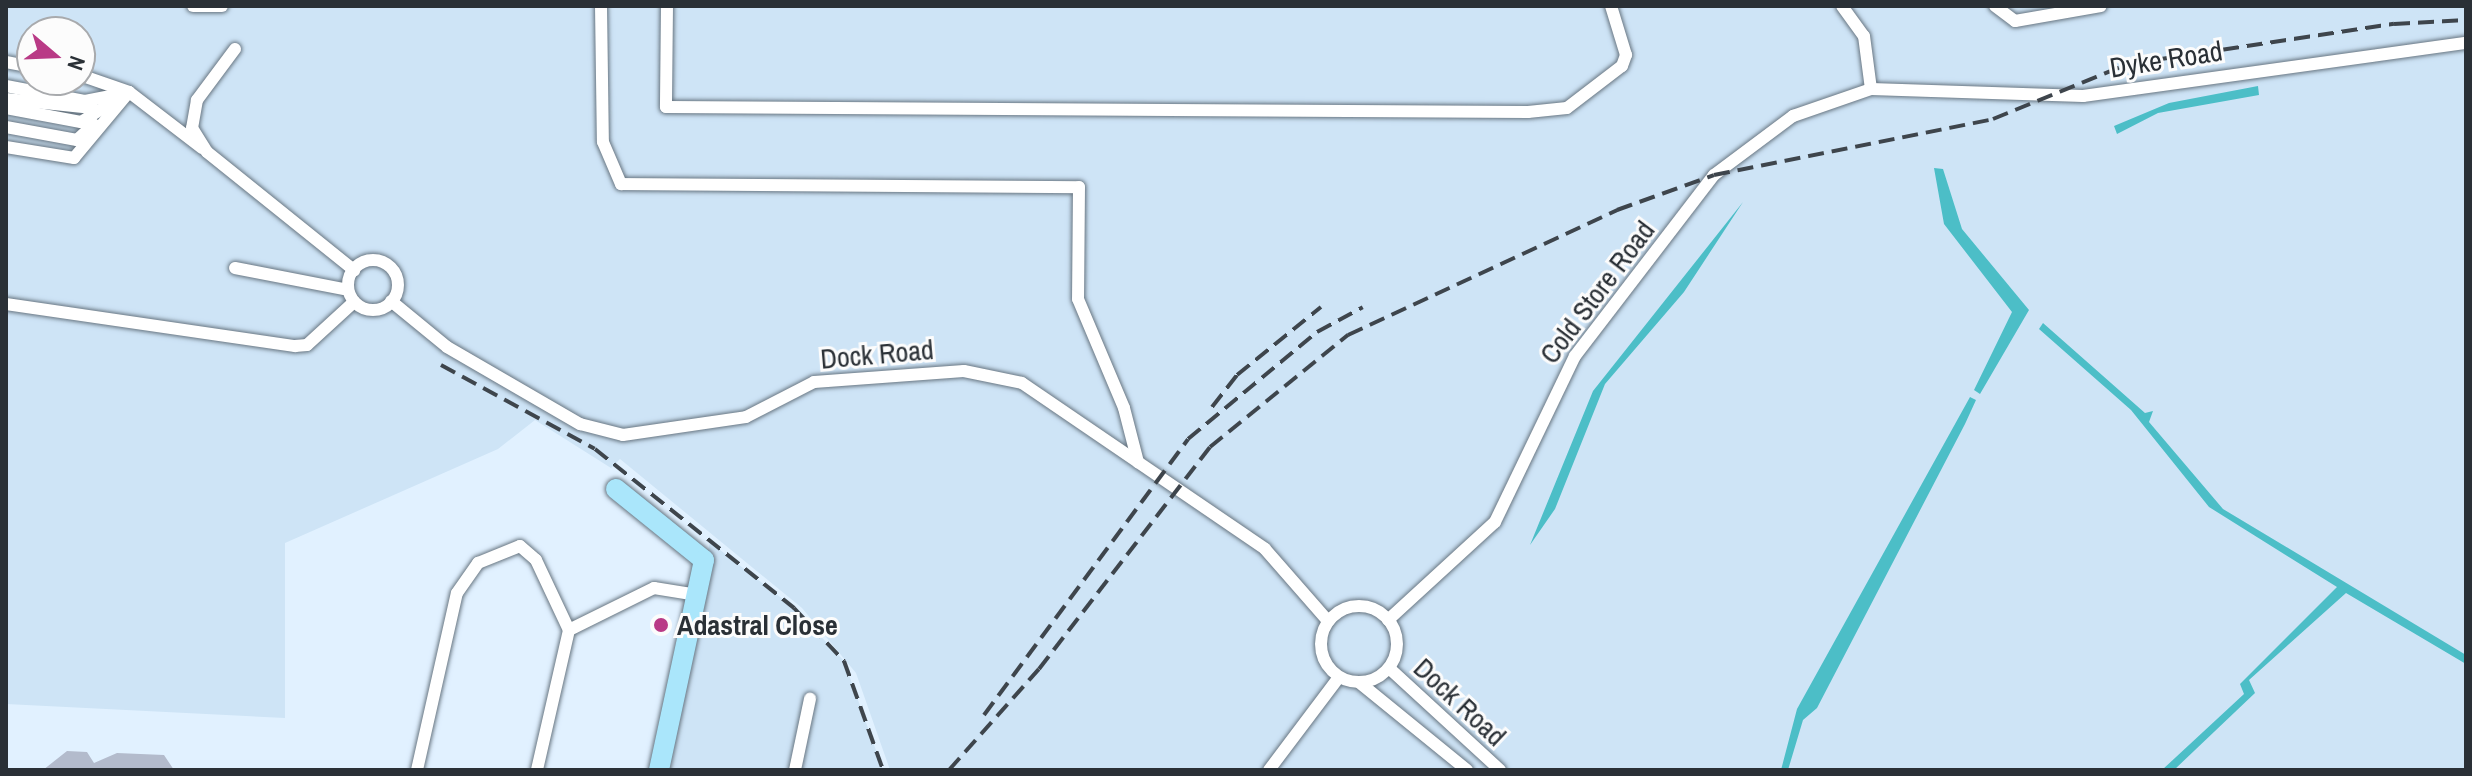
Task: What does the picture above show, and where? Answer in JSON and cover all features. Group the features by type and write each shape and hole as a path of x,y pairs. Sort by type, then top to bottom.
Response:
{"main road":[{"path":"616,489 704,560 659,770"}],"street":[{"path":"193,6 222,6"},
{"path":"601,6 603,142 621,184 1079,187 1078,299 1124,408 1138,462"},
{"path":"667,6 666,107 1528,112 1567,108 1622,66 1626,55 1611,6"},
{"path":"1842,6 1864,36 1871,89"},
{"path":"1995,6 2015,21 2101,6"},
{"name":"Dyke Road","path":"1871,89 2083,96 2466,43"},
{"path":"207,152 192,112 235,49"},
{"path":"96,81 129,92 354,270"},
{"path":"6,86 85,101 129,92"},
{"name":"Cold Store Road","path":"1388,620 1495,522 1575,356 1714,175 1793,116 1871,89"},
{"path":"6,99 84,112 129,92"},
{"path":"6,108 81,122 129,92"},
{"path":"6,127 77,140 129,92"},
{"path":"6,147 74,158 129,92"},
{"path":"235,268 351,296 376,310 391,301 397,284 391,269 376,261 354,270"},
{"path":"6,304 295,346 307,345 351,296 354,270"},
{"name":"Dock Road","path":"391,301 500,378 580,424 623,435 746,417 814,382 964,371 1022,383 1265,549 1328,621"},
{"path":"417,770 457,593 478,563 501,551 529,550 569,630 537,770"},
{"path":"569,630 654,588 697,595"},
{"path":"1350,607 1369,607 1388,620 1397,645 1389,668 1360,683 1339,677 1321,653 1328,621 1350,607"},
{"name":"Dock Road","path":"1389,668 1500,770"},
{"path":"1269,770 1339,677"},
{"name":"Dock Road","path":"1360,683 1467,770"},
{"path":"795,770 810,699"}],"shaded area":[{"path":"6,6 2466,6 2466,770 890,770 856,673 802,608 620,459 611,468 535,420 498,449 285,543 285,718 6,704"},
{"path":"710,542 794,608 844,661 883,770 659,770"}],"water":[{"path":"2258,86 2259,95 2158,113 2117,134 2114,126 2169,103"},
{"path":"1934,168 1943,169 1962,229 2029,310 1980,394 1974,390 2012,312 1944,224"},
{"path":"1743,202 1684,292 1605,384 1555,509 1530,545 1593,391"},
{"path":"2043,323 2145,413 2153,411 2149,422 2223,509 2466,655 2466,664 2346,593 2249,680 2255,693 2174,770 2162,770 2244,694 2240,684 2337,587 2209,507 2131,410 2039,329"},
{"path":"1970,397 1976,400 1965,424 1817,708 1803,720 1788,770 1781,770 1797,709"}],"building":[{"path":"67,751 87,752 94,763 117,753 164,755 174,770 43,770"}],"railway":[{"path":"949,770 1039,669 1210,447 1348,335 1617,210 1714,175 1993,119 2128,64 2394,24 2466,20"},
{"path":"1212,407 1237,375 1321,307"},
{"path":"984,715 1188,439 1317,332 1363,307"},
{"path":"441,365 595,449 794,608 844,661 883,770"}],"place":[{"name":"Adastral Close","path":"661,625"}]}
